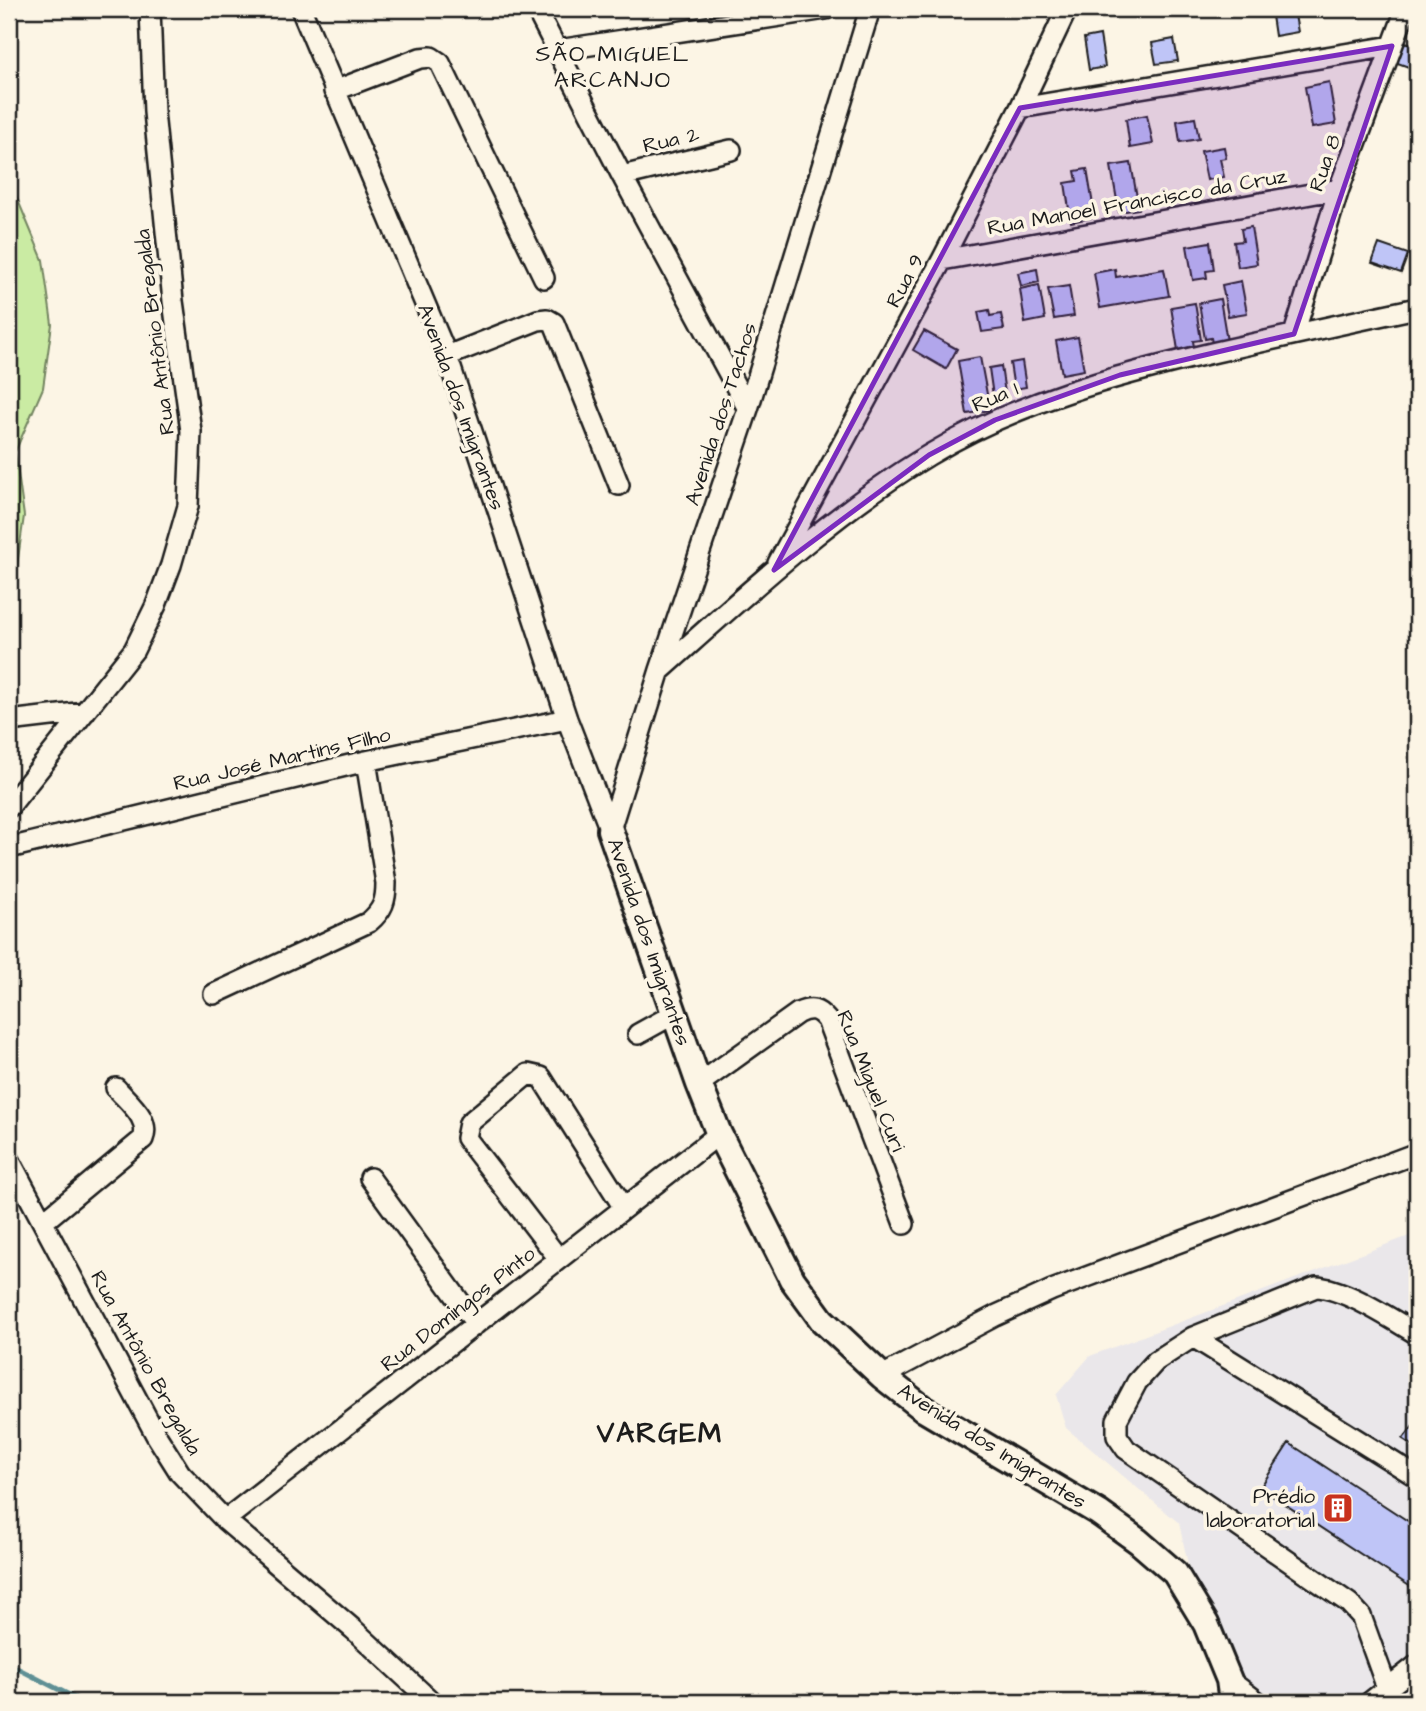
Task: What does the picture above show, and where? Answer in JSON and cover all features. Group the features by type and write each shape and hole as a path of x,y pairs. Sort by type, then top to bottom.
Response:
{"main road":[{"name":"Avenida dos Imigrantes","path":"610,830 719,1134 792,1279 822,1320 882,1376 925,1410 1099,1513 1138,1541 1175,1573 1206,1624 1231,1691"}],"street":[{"name":"Rua Antônio Bregalda","path":"9,807 134,650 156,605 171,565 188,506 191,431 173,300 154,112 150,9"},
{"name":"Avenida dos Imigrantes","path":"301,9 447,356 568,719 610,830"},
{"path":"536,9 622,176 748,409"},
{"path":"558,50 825,9"},
{"name":"Avenida dos Tachos","path":"610,830 660,670 748,409 870,9"},
{"name":"Rua 9","path":"774,570 942,260 1067,9"},
{"name":"Rua 8","path":"1294,334 1339,189 1406,9"},
{"path":"1020,108 1392,46"},
{"path":"334,91 420,58 430,57 440,63 544,278"},
{"name":"Rua 2","path":"622,176 731,150"},
{"name":"Rua Manoel Francisco da Cruz","path":"942,260 1339,189"},
{"name":"Rua 1","path":"660,670 774,570 860,502 929,455 995,421 1120,374 1417,308"},
{"path":"447,356 538,320 547,319 554,323 619,485"},
{"path":"9,721 85,712"},
{"name":"Rua José Martins Filho","path":"9,848 366,761 568,719"},
{"path":"214,994 369,922 381,912 386,899 386,883 366,761"},
{"name":"Rua Miguel Curi","path":"699,1084 798,1013 808,1009 819,1011 827,1020 904,1224"},
{"path":"638,1034 674,1014"},
{"path":"559,1259 466,1138 469,1123 528,1074 541,1077 624,1208"},
{"path":"43,1222 143,1139 147,1130 144,1121 116,1088"},
{"name":"Rua Domingos Pinto","path":"225,1520 719,1134"},
{"path":"882,1376 995,1316 1052,1290 1417,1153"},
{"name":"Rua Antônio Bregalda","path":"9,1159 156,1435 180,1473 225,1520 353,1629 432,1702"},
{"path":"370,1178 476,1324"},
{"path":"1390,1695 1361,1616 1349,1603 1126,1449 1117,1436 1117,1420 1137,1382 1156,1361 1193,1337 1316,1287 1342,1293 1417,1334"},
{"path":"1193,1337 1417,1477"},
{"path":"1370,1702 1390,1695 1417,1665"},
{"path":"1231,1691 1258,1702"}],"highlighted area":[{"path":"1392,46 1294,334 1120,375 995,420 929,455 774,570 1020,108"}],"shaded area":[{"path":"1417,1233 1417,1702 1218,1702 1179,1523 1066,1428 1056,1395 1090,1356"}],"green space":[{"path":"9,179 43,260 52,324 43,388 15,452 24,516 15,580 9,586"}],"building":[{"path":"1271,9 1294,9 1298,32 1275,36"},
{"path":"1100,35 1105,67 1089,70 1084,38"},
{"path":"1174,39 1178,61 1156,64 1152,43"},
{"path":"1400,40 1417,46 1417,70 1392,61"},
{"path":"1329,82 1336,124 1312,128 1305,87"},
{"path":"1147,115 1153,144 1130,148 1126,119"},
{"path":"1195,118 1199,139 1180,142 1177,121"},
{"path":"1224,147 1226,158 1220,159 1224,177 1207,180 1201,151"},
{"path":"1131,163 1139,209 1119,212 1111,166"},
{"path":"1087,169 1095,217 1071,222 1065,183 1077,181 1075,171"},
{"path":"1251,227 1257,264 1238,267 1234,242 1243,241 1241,229"},
{"path":"1210,242 1214,270 1206,271 1207,278 1193,280 1187,246"},
{"path":"1379,244 1408,254 1401,273 1372,263"},
{"path":"1037,269 1039,282 1021,286 1018,273"},
{"path":"1115,269 1116,277 1164,269 1169,296 1100,308 1094,273"},
{"path":"1241,281 1247,313 1228,316 1222,285"},
{"path":"1039,285 1045,319 1025,323 1020,289"},
{"path":"1069,286 1074,316 1054,319 1048,289"},
{"path":"1220,299 1227,341 1212,343 1211,338 1205,339 1199,303"},
{"path":"1195,303 1201,340 1193,341 1194,347 1178,350 1171,307"},
{"path":"989,310 990,316 1001,314 1004,329 982,332 978,312"},
{"path":"924,331 957,349 946,369 913,350"},
{"path":"1078,337 1084,370 1062,374 1056,341"},
{"path":"980,357 990,410 967,414 958,361"},
{"path":"1022,361 1026,387 1014,389 1010,363"},
{"path":"1001,366 1005,393 993,396 989,368"},
{"path":"1417,1421 1417,1448 1403,1439"},
{"name":"Prédio laboratorial","path":"1289,1443 1417,1527 1417,1591 1260,1488"}],"waterway":[{"path":"9,1664 83,1702"}],"place":[{"name":"Prédio laboratorial","path":"1338,1508"}],"district":[{"name":"SÃO MIGUEL ARCANJO","path":"613,67"},
{"name":"VARGEM","path":"660,1433"}]}
